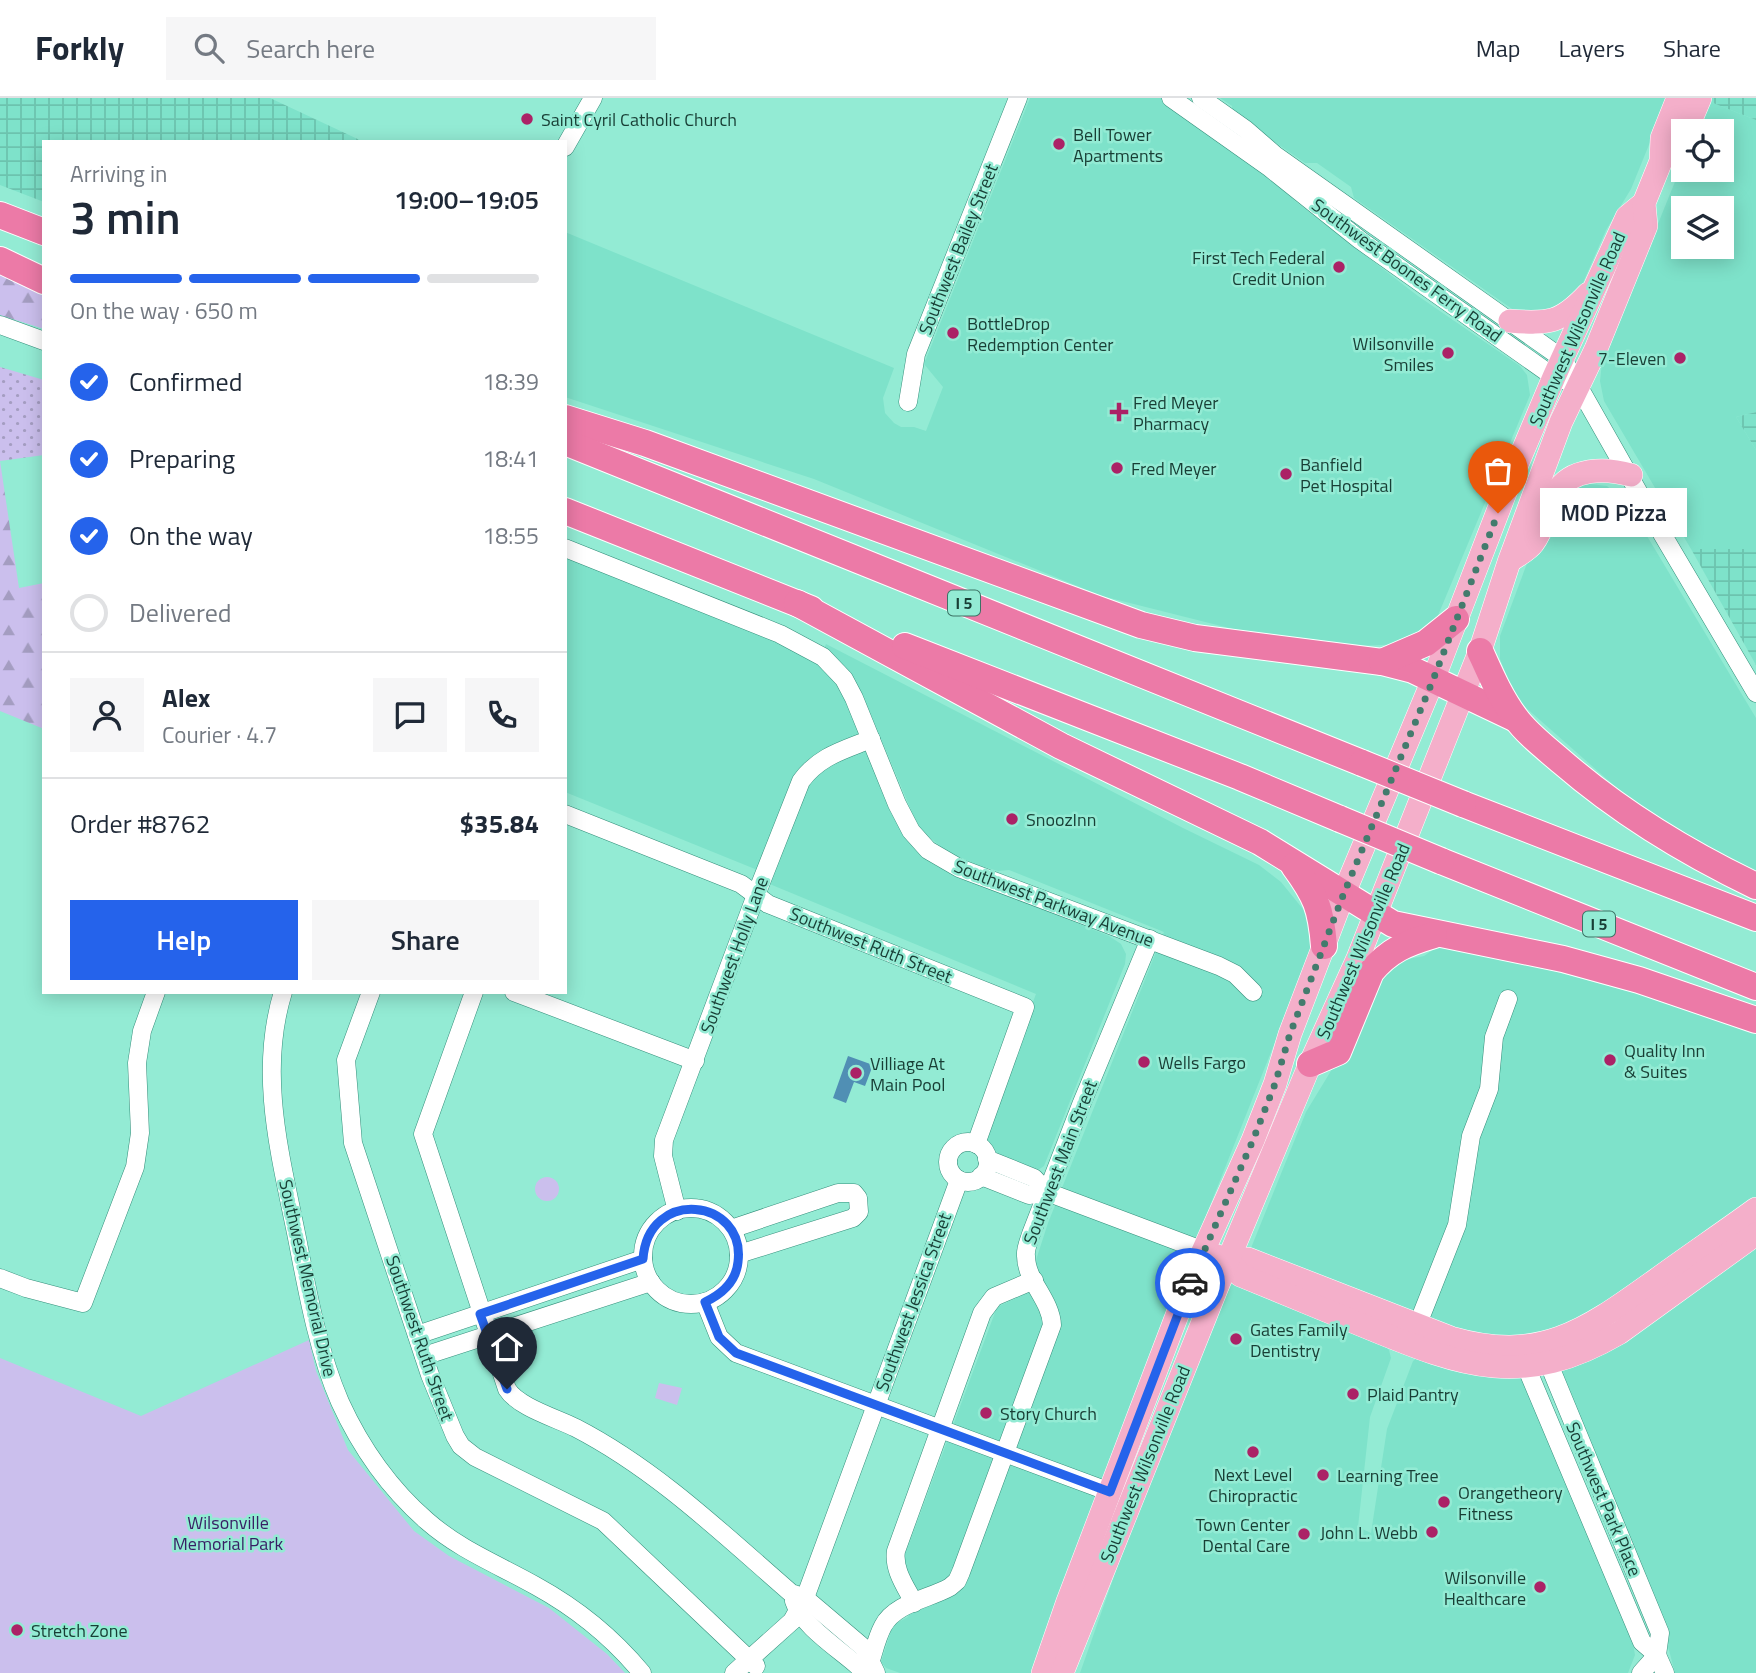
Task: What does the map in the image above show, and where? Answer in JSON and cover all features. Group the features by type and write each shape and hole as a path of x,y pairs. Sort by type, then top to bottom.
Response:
{"highway":[{"path":"0,215 42,231"},
{"path":"0,260 42,280"},
{"name":"I 5","path":"567,419 656,447 1141,625 1195,638 1382,662 1413,670 1516,719"},
{"name":"I 5","path":"567,443 1463,804 1756,918"},
{"name":"I 5","path":"567,512 1240,777 1756,987"},
{"name":"I 5","path":"797,603 1061,746 1176,800 1289,859 1393,924 1563,959 1639,980 1756,1020"},
{"path":"1382,662 1426,643 1457,619"},
{"name":"I 5","path":"1480,650 1516,719 1585,782 1626,813 1686,850 1756,886"},
{"name":"I 5","path":"1289,859 1312,891 1318,905 1324,946"},
{"name":"I 5","path":"1310,1064 1338,1052 1371,972 1380,961 1405,944 1439,934"}],"main road":[{"name":"Southwest Wilsonville Road","path":"1044,1673 1192,1276 1253,1140 1344,893 1433,680 1505,493 1627,217 1642,205 1661,161 1662,138 1678,98"},
{"path":"1691,119 1700,98"},
{"name":"Southwest Wilsonville Road","path":"1661,161 1671,154"},
{"name":"Southwest Wilsonville Road","path":"1062,1673 1137,1482 1310,1064 1376,913 1480,650 1509,562 1561,422 1596,349 1646,226 1642,205"},
{"path":"1510,321 1553,321 1566,316 1595,287"},
{"path":"1509,562 1532,544 1557,491 1564,483 1586,472 1609,471 1630,475"},
{"path":"1533,1355 1599,1321 1756,1209"},
{"path":"1204,1251 1229,1260 1240,1275 1413,1335 1445,1357 1480,1366 1533,1355 1574,1356 1619,1333 1756,1234"}],"street":[{"path":"567,144 593,98"},
{"name":"Southwest Bailey Street","path":"908,402 916,354 1018,98"},
{"name":"Southwest Boones Ferry Road","path":"1171,98 1270,168 1360,240 1559,368"},
{"name":"Southwest Boones Ferry Road","path":"1201,98 1275,155 1510,321 1579,385 1661,532 1756,693"},
{"path":"0,325 42,340"},
{"name":"Southwest Parkway Avenue","path":"567,549 780,634 815,652 835,668 844,680 907,824 922,845 934,854 966,870 1219,966 1235,974 1253,992"},
{"name":"Southwest Holly Lane","path":"677,1211 665,1170 663,1148 801,781 811,767 824,758 871,739"},
{"name":"Southwest Ruth Street","path":"567,815 741,884 768,904 1025,1007 976,1144"},
{"name":"Southwest Main Street","path":"873,1668 882,1627 888,1618 896,1611 943,1591 957,1581 1052,1325 1048,1307 1025,1255 1047,1192 1150,939"},
{"path":"0,1278 83,1303 135,1167 140,1133 137,1077 139,1045 155,994"},
{"name":"Southwest Memorial Drive","path":"283,994 271,1060 275,1129 306,1283 323,1351 339,1401 354,1431 381,1473 428,1523 464,1549 534,1584 565,1604 605,1635 642,1673"},
{"name":"Southwest Ruth Street","path":"370,994 346,1060 353,1143 424,1356 455,1436 461,1446 475,1457 608,1525 752,1666"},
{"path":"473,994 423,1134 501,1378 515,1399 578,1429 639,1465 864,1648 873,1668"},
{"path":"519,994 695,1061"},
{"path":"1413,1335 1457,1225 1466,1156 1478,1114 1489,1089 1494,1037 1508,999"},
{"path":"984,1168 982,1148 976,1144 961,1143 950,1153 949,1169 960,1180 967,1181 984,1168 1034,1178 1047,1192 1204,1251"},
{"name":"Southwest Jessica Street","path":"734,1673 752,1666 792,1620 804,1601 960,1180"},
{"path":"731,1229 838,1193 854,1193 858,1198 859,1212 848,1219 739,1255"},
{"path":"692,1208 705,1210 717,1216 731,1229 739,1255 733,1279 726,1289 705,1302 688,1304 677,1302 659,1292 651,1282 643,1259 644,1248 653,1227 667,1215 692,1208"},
{"path":"417,1335 643,1259"},
{"path":"915,1603 894,1561 896,1551 982,1313 994,1297 1034,1280"},
{"path":"424,1356 651,1282"},
{"path":"705,1302 719,1337 736,1353 1110,1492"},
{"name":"Southwest Park Place","path":"1533,1355 1642,1642 1657,1655 1665,1673"},
{"path":"1642,1673 1657,1655"}],"shaded area":[{"path":"0,98 270,98 360,140 42,140 42,201 0,185"},
{"path":"1030,98 1163,98 1279,181 1295,201 1418,296 1520,366 1527,375 1530,395 1434,625 1407,644 1356,646 1245,632 1102,596 814,479 567,398 567,233 894,368 883,398 885,413 901,427 926,431 943,387 924,364"},
{"path":"1220,98 1668,98 1631,189 1606,230 1579,292 1561,312 1515,311 1354,198 1351,187 1317,163 1305,163 1233,113 1232,106"},
{"path":"1710,98 1756,98 1756,120 1708,101"},
{"path":"1708,101 1756,120 1756,412 1736,417 1756,450 1756,549 1691,549 1604,401 1600,381 1602,362 1675,182 1734,182 1734,119 1701,119"},
{"path":"1756,412 1756,450 1736,417"},
{"path":"1580,485 1607,486 1629,506 1756,718 1756,878 1626,796 1524,706 1508,680 1500,659 1500,636 1526,566 1567,494"},
{"path":"1691,549 1756,549 1756,665"},
{"path":"567,557 786,645 830,671 845,694 891,813 905,837 920,855 938,867 1109,936 1121,944 1126,954 1125,964 1044,1166 1033,1170 1002,1159 983,1134 1036,994 772,885 755,869 567,793"},
{"path":"826,644 1259,865 1281,882 1311,919 1310,954 1184,1271 1033,1673 900,1673 886,1668 881,1662 893,1625 908,1617 917,1592 903,1560 997,1307 1025,1294 1048,1223 1164,932 1009,870 998,871 949,853 919,829 869,710 858,689 824,649"},
{"path":"1437,947 1517,961 1660,1000 1756,1032 1756,1673 1675,1673 1664,1631 1559,1378 1485,1341 1254,1253 1251,1248 1306,1112 1340,1056 1375,977 1395,956 1408,959 1424,956"},
{"path":"1232,1284 1241,1284 1382,1342 1389,1350 1391,1358 1370,1417 1358,1527 1371,1533 1387,1429 1413,1361 1417,1358 1517,1376 1523,1381 1633,1644 1635,1655 1628,1673 1080,1673 1159,1449 1225,1289"}],"green space":[{"path":"0,275 42,295 42,328 0,315"},
{"path":"0,367 42,379 42,455 0,461"},
{"path":"0,461 19,588 42,583 42,728 0,711"},
{"path":"547,1177 558,1184 559,1189 552,1200 547,1201 536,1194 535,1189 542,1178"},
{"name":"Wilsonville Memorial Park","path":"309,1340 316,1371 348,1450 414,1531 449,1556 549,1608 607,1654 625,1673 0,1673 0,1358 141,1416"},
{"path":"659,1383 682,1388 677,1405 655,1398"}],"water":[{"name":"Villiage At Main Pool","path":"848,1056 873,1065 865,1086 854,1082 846,1103 833,1098"}],"way so far":[{"path":"1190,1283 1253,1140 1344,893 1433,680 1498,513"}],"place":[{"name":"Saint Cyril Catholic Church","path":"527,119"},
{"name":"Bell Tower Apartments","path":"1059,144"},
{"name":"First Tech Federal Credit Union","path":"1339,267"},
{"name":"BottleDrop Redemption Center","path":"953,333"},
{"name":"Wilsonville Smiles","path":"1448,353"},
{"name":"7-Eleven","path":"1680,358"},
{"name":"Fred Meyer Pharmacy","path":"1119,412"},
{"name":"Fred Meyer","path":"1117,468"},
{"name":"Banfield Pet Hospital","path":"1286,474"},
{"name":"MOD Pizza","path":"1498,513"},
{"name":"SnoozInn","path":"1012,819"},
{"name":"Quality Inn & Suites","path":"1610,1060"},
{"name":"Wells Fargo","path":"1144,1062"},
{"name":"Villiage At Main Pool","path":"856,1073"},
{"name":"Gates Family Dentistry","path":"1236,1339"},
{"name":"Plaid Pantry","path":"1353,1394"},
{"name":"Story Church","path":"986,1413"},
{"name":"Next Level Chiropractic","path":"1253,1452"},
{"name":"Learning Tree","path":"1323,1475"},
{"name":"Orangetheory Fitness","path":"1444,1502"},
{"name":"John L. Webb","path":"1432,1532"},
{"name":"Town Center Dental Care","path":"1304,1534"},
{"name":"Wilsonville Healthcare","path":"1540,1587"},
{"name":"Stretch Zone","path":"17,1630"}],"route":[{"path":"507,1389 480,1314 643,1259 648,1236 653,1227 667,1215 692,1208 705,1210 717,1216 731,1229 737,1242 738,1266 733,1279 726,1289 705,1302 719,1337 736,1353 1110,1492 1190,1283"}]}
